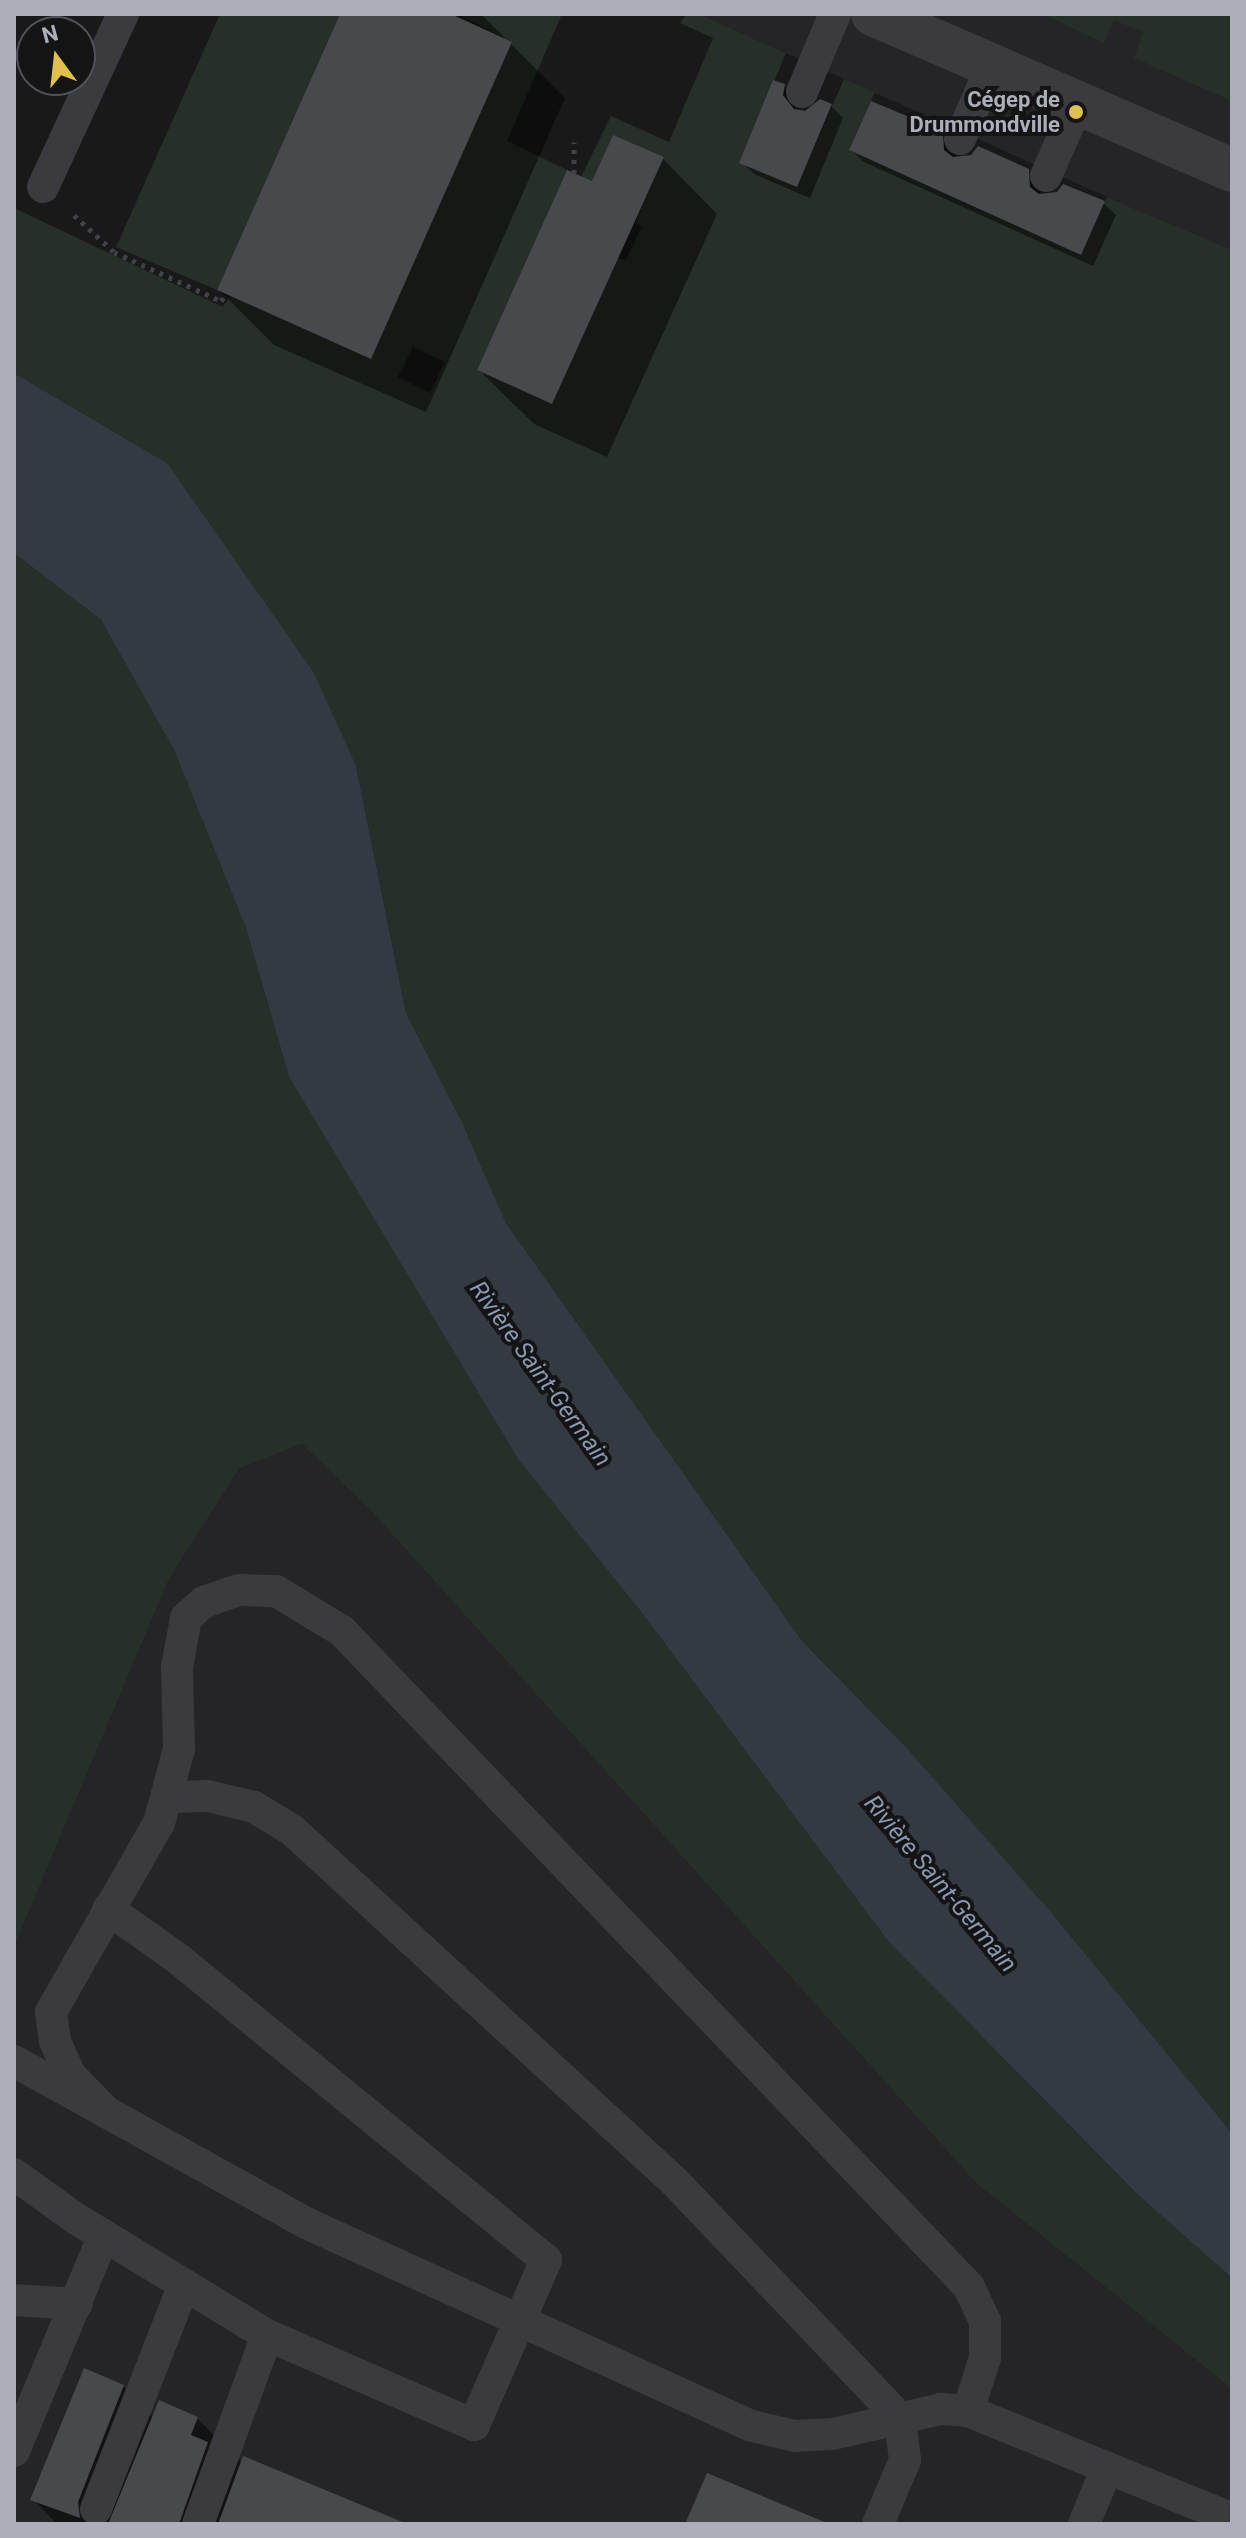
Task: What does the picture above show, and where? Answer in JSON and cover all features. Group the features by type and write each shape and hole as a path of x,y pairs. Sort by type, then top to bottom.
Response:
{"street":[{"path":"873,14 1232,170"}],"lane":[{"path":"43,187 123,14"},
{"path":"802,92 835,14"},
{"path":"960,139 992,65"},
{"path":"1046,176 1078,103"},
{"path":"106,2112 70,2075 55,2041 51,2012 159,1823 168,1797 179,1749 177,1667 186,1618 204,1602 239,1590 276,1591 342,1631 969,2287 985,2321 985,2358 968,2411"},
{"path":"168,1797 208,1796 254,1807 292,1830 674,2181 900,2418 905,2460 878,2524"},
{"path":"14,2174 104,2235 267,2335 474,2425 546,2260 180,1960 108,1909"},
{"path":"14,2061 306,2223 752,2426 795,2436 833,2434 941,2409 968,2411 1232,2519"},
{"path":"14,2451 104,2235"},
{"path":"96,2509 184,2285"},
{"path":"14,2300 77,2304"},
{"path":"198,2524 267,2335"},
{"path":"1084,2524 1107,2468"}],"path":[{"path":"574,142 574,173"},
{"path":"114,252 221,301 225,295"}],"shaded area":[{"path":"220,14 340,14 217,290 116,247"},
{"path":"457,14 562,14 507,141 567,170 477,370 617,258 626,260 642,226 635,223 664,157 592,181 581,177 611,116 669,142 713,38 680,23 687,14 699,14 786,53 740,163 797,186 844,79 875,92 849,150 1080,254 1107,197 1232,250 1232,2133 1051,1912 907,1748 803,1642 506,1223 462,1122 406,1013 356,766 167,463 14,373 14,208 223,307 230,296 371,358 512,42","holes":["413,347 445,362 430,393 398,377"]},
{"name":"Cégep de Drummondville","path":"699,14 1232,14 1232,250 1107,197"},
{"path":"1044,14 1232,14 1232,101 1134,58 1143,32 1114,20 1104,43"},
{"path":"14,553 101,620 174,750 246,928 289,1077 518,1459 642,1613 888,1941 1138,2195 1232,2278 1232,2389 976,2183 373,1513 302,1444 239,1469 169,1579 14,1947"},
{"path":"302,1444 373,1513 976,2183 1232,2389 1232,2524 14,2524 14,1947 169,1579 239,1469"}],"water":[{"name":"Rivière Saint-Germain","path":"14,373 167,463 314,673 356,766 406,1013 462,1122 506,1223 803,1642 907,1748 1051,1912 1232,2133 1232,2278 1138,2195 888,1941 642,1613 518,1459 289,1077 246,928 174,750 101,620 14,553"}],"building":[{"path":"340,14 451,14 512,42 371,359 217,290"},
{"path":"773,80 785,84 783,95 794,109 805,111 820,99 832,104 797,187 739,163"},
{"path":"871,101 943,131 944,150 953,157 971,155 978,146 1029,169 1030,187 1039,194 1057,192 1063,184 1105,201 1081,255 849,150"},
{"path":"613,135 664,157 552,404 477,370 567,170 592,181"},
{"path":"84,2368 124,2385 78,2502 80,2518 30,2500"},
{"path":"159,2400 198,2417 191,2435 208,2442 179,2524 108,2524"},
{"path":"243,2456 405,2523 218,2524"},
{"path":"707,2473 827,2523 827,2524 685,2524"}],"place":[{"name":"Cégep de Drummondville","path":"1076,112"}]}
